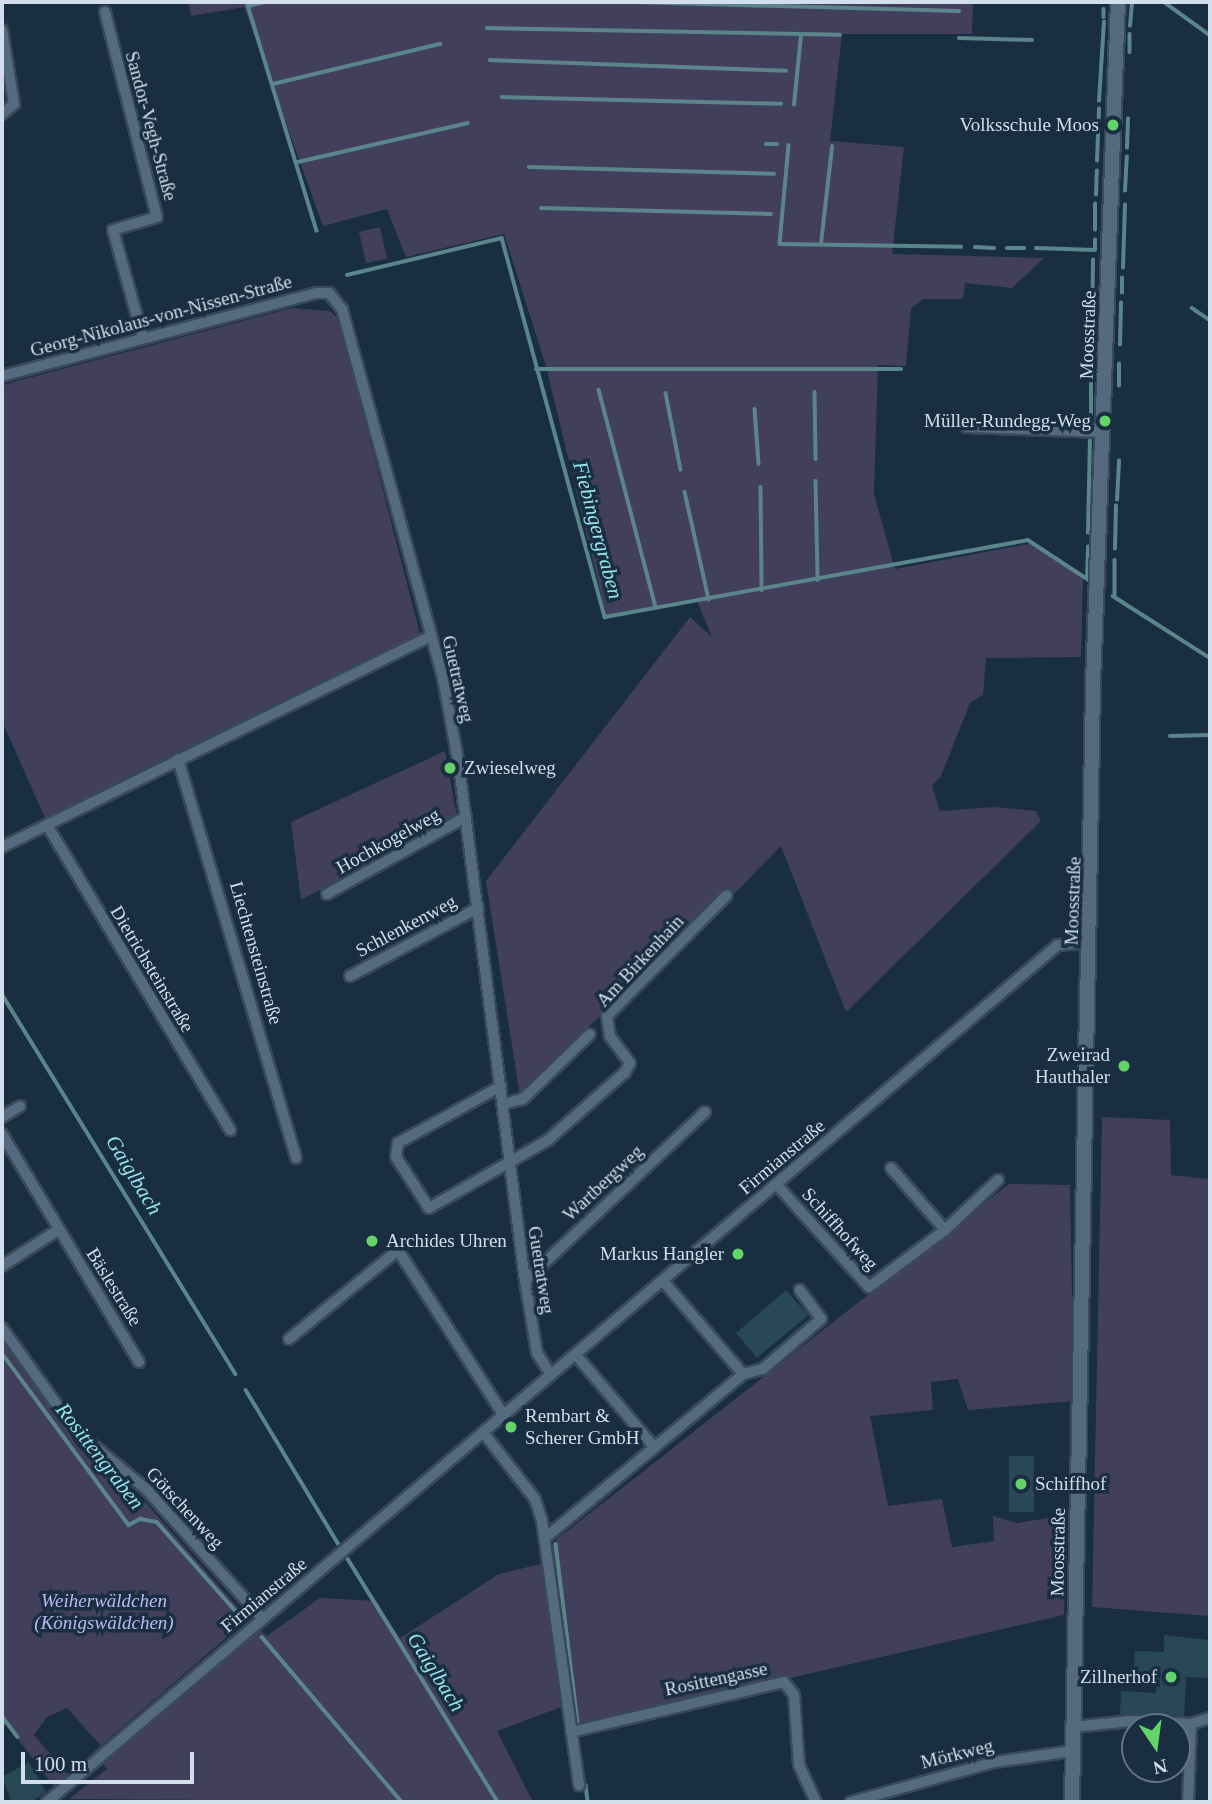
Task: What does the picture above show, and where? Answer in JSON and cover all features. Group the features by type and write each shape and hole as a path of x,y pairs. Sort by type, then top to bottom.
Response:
{"street":[{"name":"Moosstraße","path":"1072,1802 1090,942 1118,2"},
{"name":"Sandor-Vegh-Straße","path":"105,12 157,217 113,230 143,338"},
{"path":"2,30 15,104 2,114"},
{"name":"Georg-Nikolaus-von-Nissen-Straße","path":"2,376 143,338 329,293"},
{"name":"Guetratweg","path":"329,293 342,309 430,636 466,817 525,1281 537,1353 550,1373"},
{"path":"966,427 1104,432"},
{"path":"2,847 430,636"},
{"name":"Liechtensteinstraße","path":"178,759 296,1158"},
{"name":"Hochkogelweg","path":"327,894 466,817"},
{"name":"Dietrichsteinstraße","path":"47,825 230,1130"},
{"name":"Am Birkenhain","path":"509,1166 578,1116 625,1072 630,1063 610,1036 607,1016 727,895"},
{"name":"Schlenkenweg","path":"350,976 478,908"},
{"name":"Firmianstraße","path":"47,1802 550,1373 576,1355 1058,946 1090,942"},
{"path":"503,1104 523,1099 590,1034"},
{"path":"500,1086 398,1143 395,1152 429,1208 509,1166"},
{"path":"2,1117 20,1105"},
{"name":"Wartbergweg","path":"525,1281 705,1112"},
{"name":"Bäslestraße","path":"2,1133 139,1362"},
{"path":"891,1168 945,1230"},
{"name":"Schiffhofweg","path":"777,1185 869,1287 945,1230 998,1180"},
{"path":"2,1266 58,1230"},
{"path":"289,1339 398,1250 503,1415"},
{"path":"663,1281 743,1374"},
{"path":"545,1538 743,1374 763,1369 821,1319 800,1290"},
{"name":"Götschenweg","path":"2,1328 74,1429 148,1490 262,1618"},
{"path":"576,1355 654,1447"},
{"path":"482,1432 535,1499 545,1538 579,1785"},
{"name":"Rosittengasse","path":"571,1732 784,1682 794,1695 799,1765 816,1802"},
{"path":"1191,1724 1210,1718"},
{"path":"1073,1727 1121,1722"},
{"name":"Mörkweg","path":"851,1802 982,1765 1073,1751"},
{"path":"1188,1802 1189,1783"}],"green space":[{"path":"188,2 973,2 972,34 842,34 830,141 904,147 892,254 1044,258 1012,288 965,283 963,299 923,299 911,309 906,366 878,365 874,494 895,569 1033,543 1083,577 1081,657 986,658 983,695 970,703 941,776 932,786 940,811 994,807 1036,811 1041,821 846,1012 781,846 732,896 725,890 520,1096 486,881 690,617 712,637 696,598 606,615 546,366 504,234 406,257 387,209 323,226 244,7 191,16"},
{"path":"380,227 387,259 366,263 359,232"},
{"path":"292,308 330,311 339,320 420,634 45,818 2,721 2,385"},
{"path":"445,751 457,817 301,900 291,822"},
{"path":"1102,1117 1170,1120 1171,1175 1210,1179 1210,1616 1092,1607"},
{"path":"1009,1184 1070,1185 1074,1401 968,1410 958,1379 931,1382 933,1410 870,1416 888,1506 942,1499 952,1547 994,1541 993,1516 1017,1523 1067,1515 1064,1615 581,1726 561,1707 497,1731 533,1802 69,1799 107,1769 102,1763 259,1629 267,1636 320,1598 376,1601 400,1638 499,1574 545,1563 557,1539"},
{"name":"Weiherwäldchen (Königswäldchen)","path":"2,1340 79,1448 146,1503 248,1619 101,1746 67,1708 47,1717 34,1735 67,1774 89,1756 54,1786 7,1725 2,1727"}],"building":[{"path":"786,1290 808,1315 757,1358 736,1333"},
{"name":"Schiffhof","path":"1009,1456 1034,1456 1034,1512 1009,1512"},
{"name":"Zillnerhof","path":"1164,1635 1210,1640 1210,1678 1186,1677 1184,1713 1120,1714 1121,1691 1156,1693 1157,1673 1134,1672 1135,1651 1164,1652"},
{"path":"29,1762 46,1792 31,1802 12,1802 2,1777"}],"waterway":[{"name":"Fiebingergraben","path":"247,2 317,231"},
{"path":"248,6 266,2"},
{"path":"633,2 959,11"},
{"path":"1130,26 1132,2"},
{"path":"1164,2 1210,35"},
{"path":"1104,9 1104,17"},
{"path":"1099,101 1104,22"},
{"path":"487,28 840,35"},
{"path":"1130,34 1130,52"},
{"path":"794,105 801,35"},
{"path":"959,38 1032,40"},
{"path":"273,84 440,44"},
{"path":"490,60 786,71"},
{"path":"502,97 781,104"},
{"path":"1097,161 1099,109"},
{"path":"1127,148 1128,119"},
{"path":"298,162 468,123"},
{"path":"766,144 777,144"},
{"path":"789,145 780,244 961,247"},
{"path":"821,244 832,147"},
{"path":"1125,191 1127,157"},
{"path":"529,167 774,174"},
{"path":"1096,195 1097,171"},
{"path":"1095,204 1095,230"},
{"path":"1123,268 1125,205"},
{"path":"541,208 771,214"},
{"name":"Fiebingergraben","path":"347,275 502,238 605,617 1028,540 1092,582"},
{"path":"1036,248 1095,250 1095,240"},
{"path":"975,247 994,248"},
{"path":"1007,248 1024,248"},
{"path":"1092,333 1093,260"},
{"path":"1122,278 1122,293"},
{"path":"1120,345 1121,303"},
{"path":"1192,308 1210,320"},
{"path":"1092,343 1092,351"},
{"path":"1091,360 1091,422"},
{"path":"1119,364 1119,386"},
{"path":"536,369 901,369"},
{"path":"599,390 656,608"},
{"path":"815,392 816,459"},
{"path":"666,393 681,470"},
{"path":"755,409 759,464"},
{"path":"1088,533 1090,441"},
{"path":"1117,500 1119,461"},
{"path":"816,481 818,580"},
{"path":"761,487 762,590"},
{"path":"685,492 709,599"},
{"path":"1115,549 1116,506"},
{"path":"1087,579 1088,547"},
{"path":"1115,560 1115,596"},
{"name":"Fiebingergraben","path":"1113,596 1210,658"},
{"path":"1170,736 1210,735"},
{"name":"Gaiglbach","path":"2,994 236,1374"},
{"name":"Rosittengraben","path":"2,1353 129,1525 140,1519 157,1522 241,1617"},
{"name":"Gaiglbach","path":"246,1390 338,1543"},
{"name":"Gaiglbach","path":"556,1544 578,1722"},
{"name":"Gaiglbach","path":"348,1559 498,1802"},
{"name":"Rosittengraben","path":"262,1637 402,1802"},
{"path":"2,1716 18,1737"},
{"name":"Gaiglbach","path":"586,1785 588,1802"}],"place":[{"name":"Volksschule Moos","path":"1113,125"},
{"name":"Müller-Rundegg-Weg","path":"1105,421"},
{"name":"Zwieselweg","path":"450,768"},
{"name":"Zweirad Hauthaler","path":"1124,1066"},
{"name":"Archides Uhren","path":"372,1241"},
{"name":"Markus Hangler","path":"738,1254"},
{"name":"Rembart & Scherer GmbH","path":"511,1427"},
{"name":"Schiffhof","path":"1021,1484"},
{"name":"Zillnerhof","path":"1171,1677"}]}
